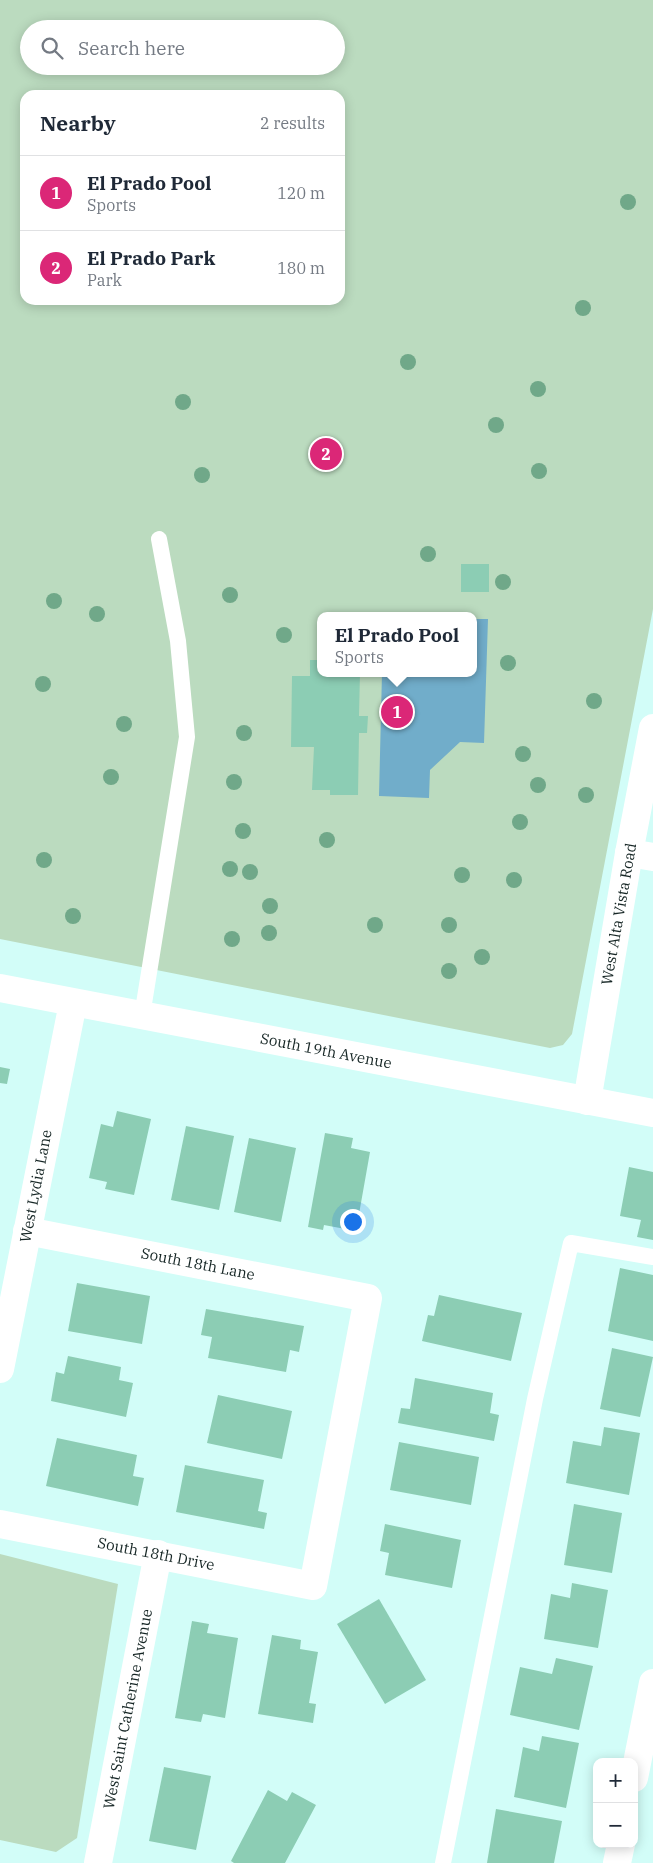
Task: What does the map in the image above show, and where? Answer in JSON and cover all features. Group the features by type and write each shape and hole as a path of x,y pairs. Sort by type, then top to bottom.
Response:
{"street":[{"name":"West Alta Vista Road","path":"587,1102 641,855 653,728"},
{"name":"South 19th Avenue","path":"0,988 587,1102 653,1113"},
{"name":"West Lydia Lane","path":"0,1369 73,1003"},
{"name":"South 18th Lane","path":"27,1231 368,1298 313,1586"},
{"name":"South 18th Drive","path":"0,1524 313,1586"},
{"name":"West Saint Catherine Avenue","path":"98,1863 158,1554"},
{"path":"638,1758 653,1683"},
{"path":"617,1863 620,1848"}],"lane":[{"path":"142,1016 188,737 178,641 160,539"},
{"path":"443,1863 536,1399 571,1243 653,1257"}],"green space":[{"path":"0,0 653,0 653,609 572,1034 563,1045 550,1048 0,939"},
{"path":"0,1554 118,1584 77,1838 56,1852 0,1840"}],"water":[{"path":"477,619 488,619 484,743 460,742 430,770 429,798 379,796 382,677 477,677"}],"building":[{"path":"461,564 489,564 489,592 461,592"},
{"path":"310,660 317,660 317,677 360,677 359,716 368,716 367,733 359,733 358,795 330,795 330,790 312,790 314,747 291,747 292,676 310,676"},
{"path":"0,1067 10,1069 7,1084 0,1083"},
{"path":"117,1111 151,1119 134,1195 105,1189 107,1182 89,1178 101,1124 113,1127"},
{"path":"186,1126 234,1136 219,1210 171,1200"},
{"path":"325,1133 353,1138 351,1148 370,1152 356,1231 324,1225 323,1230 308,1227"},
{"path":"249,1138 296,1148 281,1222 234,1212"},
{"path":"629,1167 653,1172 653,1240 637,1237 641,1220 620,1216"},
{"path":"620,1268 653,1275 653,1341 608,1331"},
{"path":"77,1283 150,1296 142,1344 68,1331"},
{"path":"439,1295 522,1313 511,1361 422,1341 428,1315 434,1316"},
{"path":"206,1309 304,1326 299,1352 290,1350 286,1372 208,1358 212,1337 201,1335"},
{"path":"612,1348 653,1357 640,1417 600,1409"},
{"path":"68,1356 121,1367 119,1380 133,1383 126,1417 51,1401 56,1372 64,1374"},
{"path":"415,1378 493,1393 490,1413 499,1415 494,1441 398,1423 401,1408 410,1409"},
{"path":"218,1395 292,1411 282,1459 207,1443"},
{"path":"604,1427 640,1433 629,1495 566,1483 573,1441 601,1446"},
{"path":"57,1438 137,1455 133,1476 144,1478 138,1506 46,1486"},
{"path":"399,1442 479,1457 471,1505 390,1490"},
{"path":"185,1465 264,1480 258,1511 267,1513 264,1529 176,1512"},
{"path":"574,1504 622,1513 612,1573 564,1565"},
{"path":"385,1524 461,1540 452,1588 385,1575 389,1553 380,1551"},
{"path":"572,1583 608,1590 598,1648 544,1639 551,1594 570,1598"},
{"path":"379,1599 426,1680 385,1704 337,1624"},
{"path":"192,1621 209,1624 207,1633 238,1638 225,1718 203,1714 201,1722 175,1718"},
{"path":"272,1635 301,1640 300,1649 318,1652 309,1703 316,1704 313,1723 258,1714"},
{"path":"556,1658 593,1666 579,1730 510,1715 520,1667 552,1674"},
{"path":"542,1736 579,1743 566,1808 514,1797 523,1747 539,1751"},
{"path":"164,1767 211,1776 196,1850 149,1841"},
{"path":"268,1790 287,1801 292,1792 316,1805 285,1863 234,1863 231,1861"},
{"path":"496,1809 562,1821 554,1863 487,1863"}],"place":[{"name":"El Prado Park","path":"326,454"},
{"name":"El Prado Pool","path":"397,712"}]}
